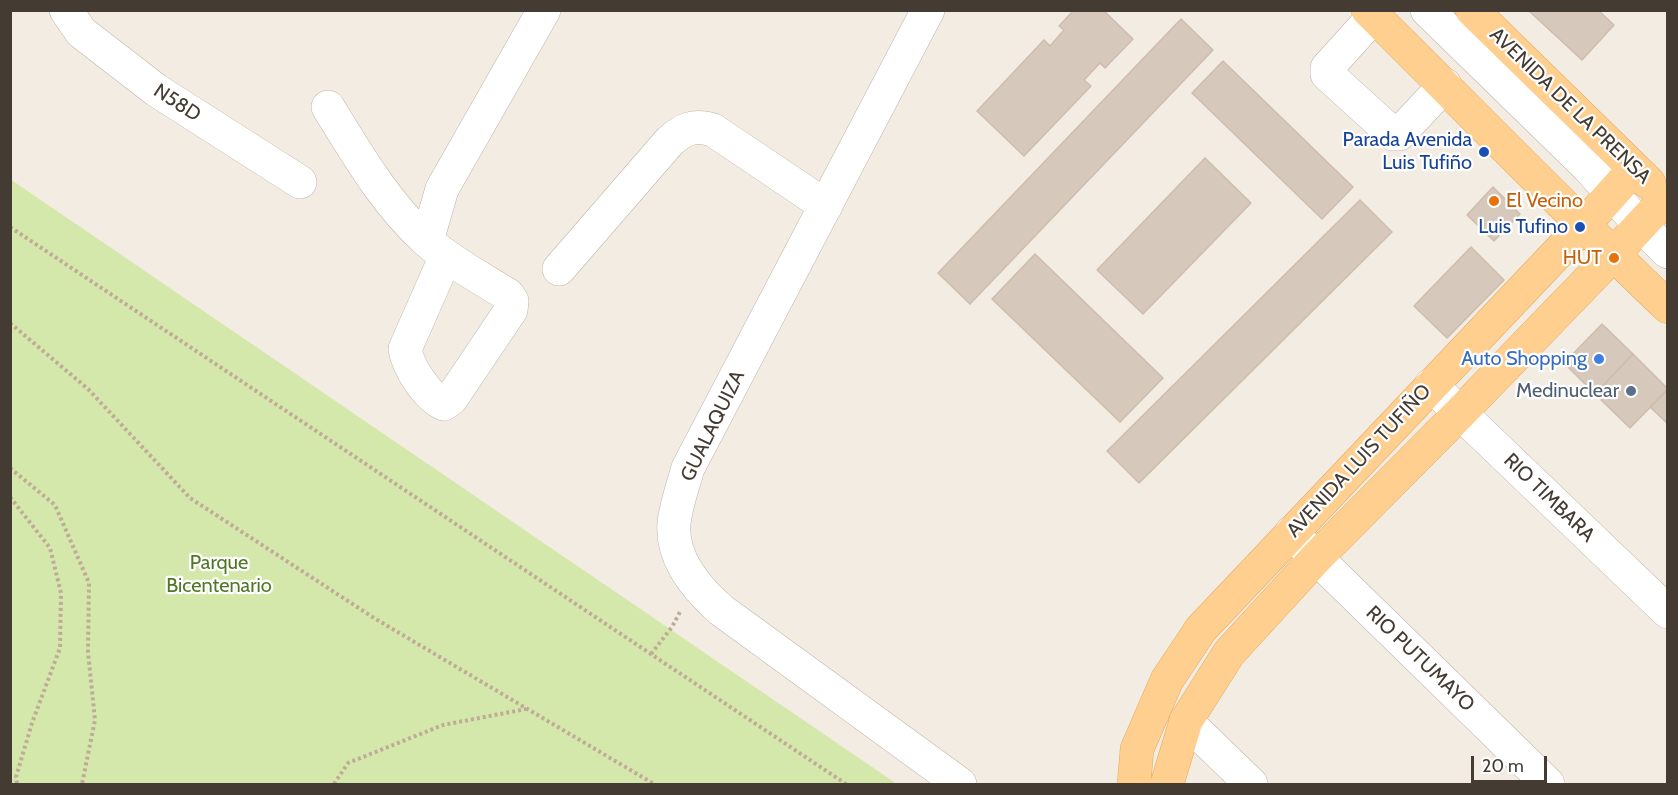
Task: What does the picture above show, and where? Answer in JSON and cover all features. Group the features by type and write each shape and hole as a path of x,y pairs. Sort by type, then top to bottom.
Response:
{"main road":[{"name":"AVENIDA DE LA PRENSA","path":"1472,10 1666,200"},
{"path":"1376,12 1445,85 1595,210 1625,241 1668,307"},
{"name":"AVENIDA LUIS TUFIÑO","path":"1134,784 1137,749 1167,680 1201,629 1634,169"},
{"name":"AVENIDA LUIS TUFIÑO","path":"1167,784 1185,721 1229,653 1317,557 1666,200"}],"street":[{"name":"N58D","path":"66,10 81,32 156,90 300,182"},
{"path":"328,107 391,204 436,248 442,189 544,10"},
{"name":"GUALAQUIZA","path":"928,10 688,468 674,522 676,550 679,558 706,597 960,784"},
{"path":"1427,10 1595,210"},
{"path":"1445,85 1396,135 1327,74 1327,68 1376,12 1595,210 1668,287"},
{"path":"560,269 669,142 690,127 701,126 713,129 826,206"},
{"path":"1625,241 1668,252"},
{"name":"RIO TIMBARA","path":"1431,385 1668,612"},
{"name":"RIO PUTUMAYO","path":"1291,533 1548,784"},
{"path":"1185,721 1251,784"}],"path":[{"path":"10,227 846,784"},
{"path":"10,323 88,389 190,498 374,618 654,784"},
{"path":"10,468 55,505 89,583 88,652 94,720 82,784"},
{"path":"10,497 50,548 61,593 60,648 32,723 16,777 17,784"},
{"path":"651,654 678,618 683,604 687,571"},
{"path":"334,784 348,763 443,725 526,709"}],"green space":[{"name":"Parque Bicentenario","path":"10,179 897,784 11,784"}],"building":[{"path":"1074,10 1103,10 1133,39 1105,68 1100,63 1084,80 1091,86 1024,156 977,111 1044,40 1050,46 1064,30 1059,26"},
{"path":"1528,10 1598,10 1614,25 1582,60"},
{"path":"1181,19 1213,50 970,304 938,273"},
{"path":"1223,61 1353,187 1322,219 1192,93"},
{"path":"1205,158 1251,203 1143,314 1097,270"},
{"name":"El Vecino","path":"1493,187 1520,214 1494,241 1467,215"},
{"path":"1360,200 1392,232 1139,483 1107,451"},
{"path":"1471,247 1504,280 1447,338 1414,306"},
{"path":"1035,254 1163,378 1120,422 992,299"},
{"name":"Auto Shopping","path":"1602,324 1633,354 1595,394 1564,363"},
{"name":"Medinuclear","path":"1633,354 1668,389 1630,428 1595,394"},
{"path":"1668,389 1668,424 1650,407"}],"place":[{"name":"Parada Avenida Luis Tufiño","path":"1484,152"},
{"name":"El Vecino","path":"1494,201"},
{"name":"Luis Tufino","path":"1580,227"},
{"name":"HUT","path":"1614,258"},
{"name":"Auto Shopping","path":"1599,359"},
{"name":"Medinuclear","path":"1631,391"}]}
